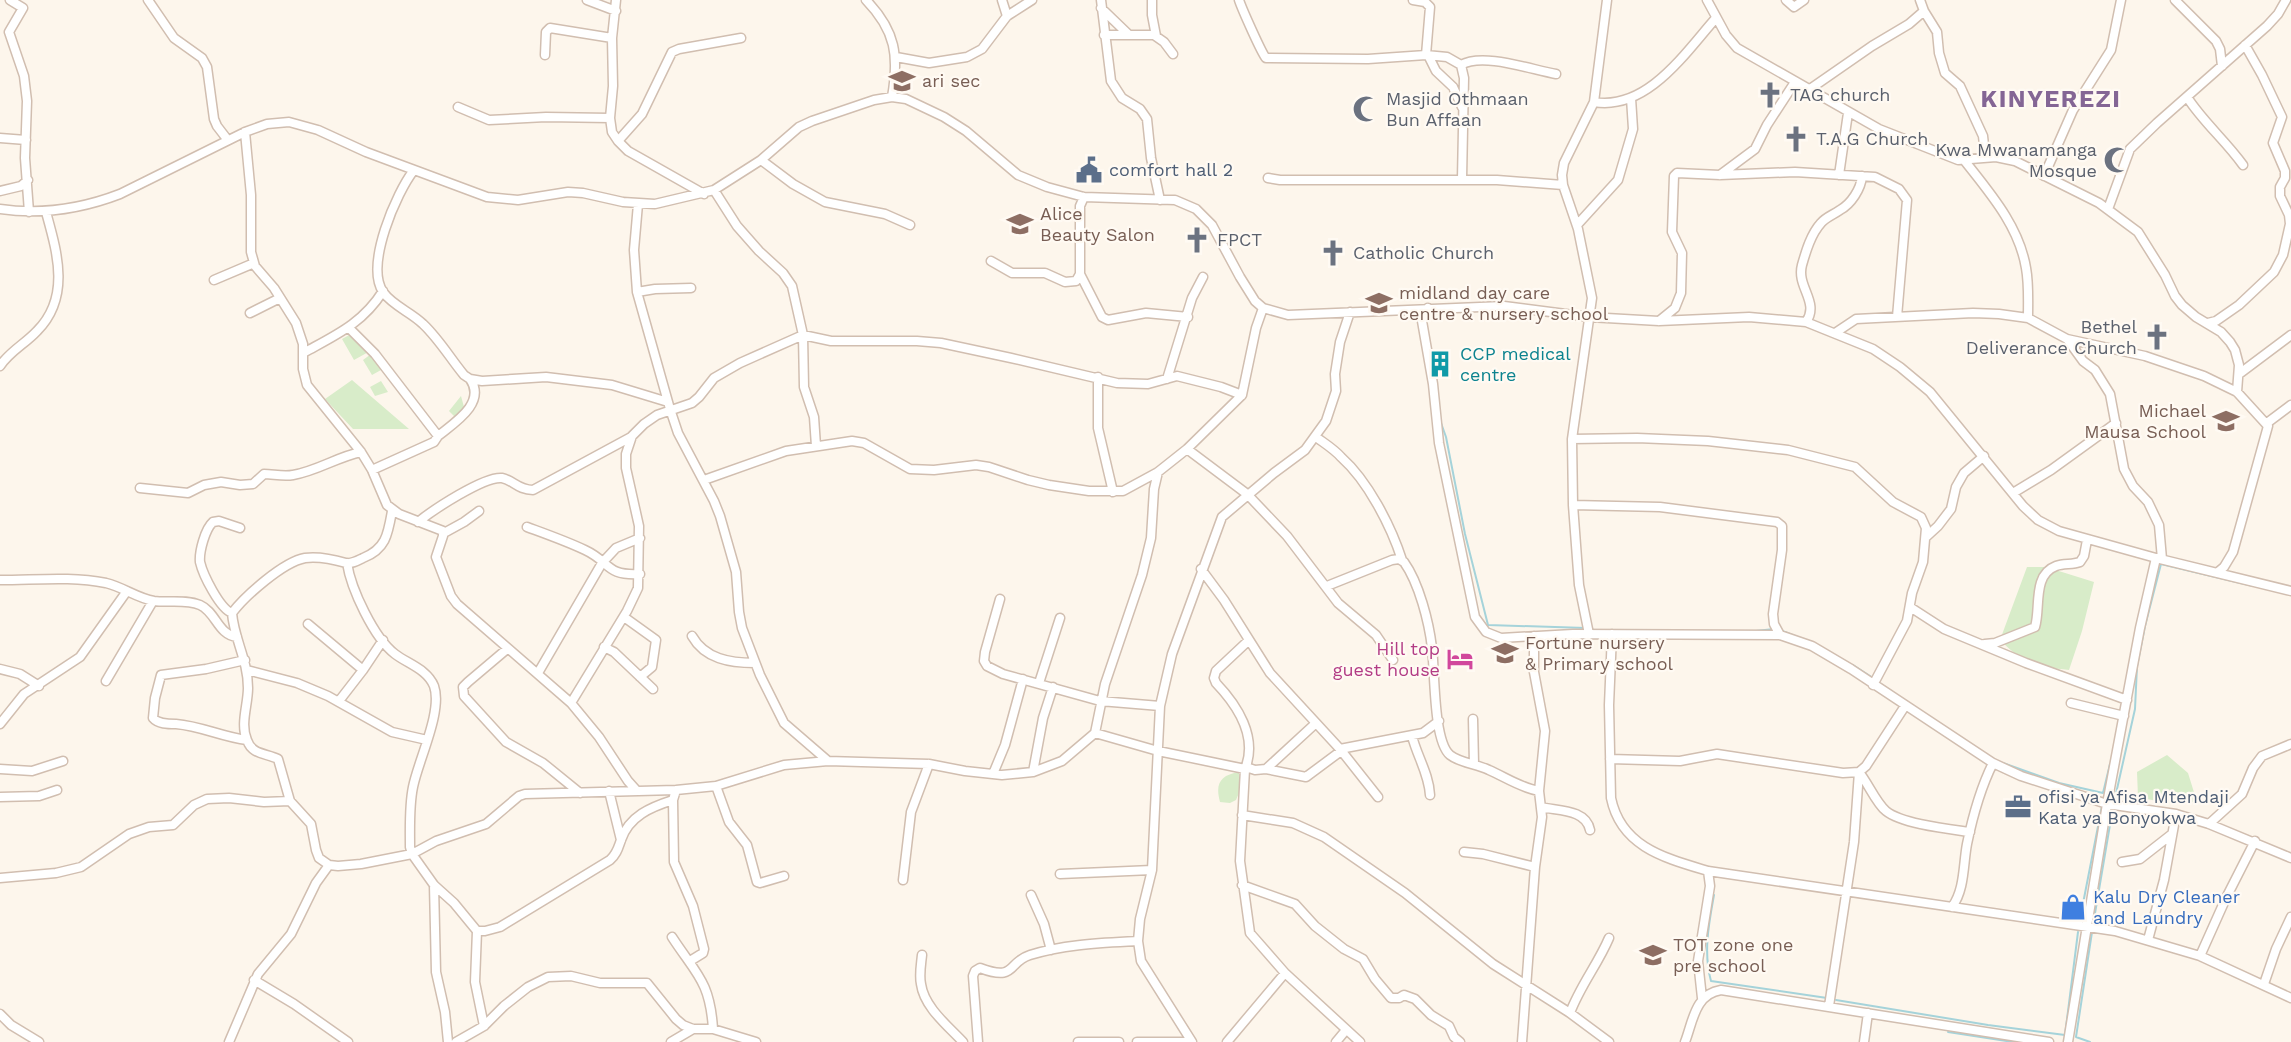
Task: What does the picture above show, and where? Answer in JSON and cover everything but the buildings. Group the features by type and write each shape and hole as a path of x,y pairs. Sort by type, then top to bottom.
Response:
{"street":[{"path":"9,32 23,9 10,0"},
{"path":"148,0 174,38 202,58 207,67 214,119 227,140"},
{"path":"587,0 616,11"},
{"path":"616,0 612,38 613,86 610,118 612,132 628,151 704,194"},
{"path":"866,0 886,27 896,57 892,97"},
{"path":"1002,0 1007,16"},
{"path":"896,57 929,63 967,57 982,49 1007,16 1032,0"},
{"path":"1152,0 1156,36"},
{"path":"1239,0 1257,38 1262,55 1266,58 1368,59 1427,55 1447,57 1461,64 1474,61 1507,63 1556,74"},
{"path":"1413,0 1425,2 1430,7 1427,55 1436,71 1453,87 1463,110"},
{"path":"1589,634 1579,585 1573,505 1572,439 1592,298 1577,225 1563,185 1564,163 1594,102 1607,0"},
{"path":"1707,0 1726,35 1737,48 1848,113 1879,129 1946,155 1965,160 1996,157 2015,161 2083,193 2108,209 2138,232 2165,275 2175,296 2196,317 2208,323 2230,342 2235,350 2239,374 2237,392"},
{"path":"1786,0 1794,7 1804,0"},
{"path":"1920,0 1937,32 1939,53 1945,74 1960,86 1983,136 1982,158"},
{"path":"2044,176 2073,110 2111,50 2121,0"},
{"path":"2175,0 2216,41 2220,48 2222,66"},
{"path":"2108,209 2130,149 2267,26 2278,14 2286,0"},
{"path":"1101,4 1128,34"},
{"path":"1101,4 1113,86 1122,98 1144,112 1147,119 1151,158 1160,200"},
{"path":"1810,89 1872,46 1909,24 1924,11"},
{"path":"1594,102 1614,103 1631,98 1650,86 1674,65 1716,18"},
{"path":"0,26 9,32 24,76 27,101 25,158 29,212"},
{"path":"545,56 546,32 550,28 612,38"},
{"path":"1104,34 1156,36 1173,54"},
{"path":"618,141 642,114 672,52 741,38"},
{"path":"2208,323 2216,321 2239,305 2274,272 2283,255 2290,225 2289,215 2280,196 2285,171 2273,143 2286,118 2245,45"},
{"path":"1461,64 1464,78 1462,180"},
{"path":"1720,175 1755,149 1767,125 1795,82"},
{"path":"0,209 46,212 80,207 120,194 227,140 278,122 302,124 414,170 487,196 518,200 568,192 638,204 671,202 714,190 761,160 799,127 812,121 874,100 892,97 906,99 944,117 966,131 1018,176 1047,188 1084,197 1185,203 1205,216 1212,225 1249,293 1263,308 1288,315 1504,306 1589,317 1659,321 1749,317 1806,322 1873,349 1900,367 1930,392 2013,493 2038,519 2059,531 2159,559 2291,591"},
{"path":"2187,97 2214,133 2232,149 2243,165"},
{"path":"1577,225 1618,180 1633,129 1631,98"},
{"path":"458,107 489,120 546,117 610,118"},
{"path":"1839,175 1848,113"},
{"path":"245,132 251,195 250,248 254,263 296,322 304,352 303,369 307,385 361,452 372,470 383,500 392,511 441,529 444,533"},
{"path":"0,138 26,140"},
{"path":"761,160 793,184 825,202 885,214 910,225"},
{"path":"1965,160 2003,211 2020,245 2027,275 2028,318"},
{"path":"372,470 434,442 466,413 474,399 474,386 470,379 459,369 426,327 383,291 379,282 377,268 380,244 399,194 414,170"},
{"path":"1659,321 1675,308 1682,293 1683,253 1672,232 1674,176 1677,173 1720,175 1795,172 1875,177 1889,183 1904,194 1907,200 1897,317"},
{"path":"1806,322 1810,316 1811,302 1800,276 1811,239 1821,223 1840,210 1854,196 1862,182 1862,176"},
{"path":"1268,177 1280,180 1462,180 1563,185"},
{"path":"0,191 21,186 28,180"},
{"path":"714,190 737,226 788,279 795,294 803,335 804,387 814,417 816,446"},
{"path":"1084,197 1080,206 1080,274 1105,320 1146,314 1188,317"},
{"path":"638,204 634,250 637,292 669,405 687,451 714,501 725,535 736,572 740,618 755,663 784,723 828,761"},
{"path":"0,366 3,357 41,327 54,307 57,297 58,257 46,212"},
{"path":"992,261 1012,273 1045,273 1065,282 1076,281 1080,274"},
{"path":"214,280 254,263"},
{"path":"1167,379 1192,298 1203,277"},
{"path":"637,292 691,288"},
{"path":"304,352 349,327 375,303 383,291"},
{"path":"250,313 280,298"},
{"path":"704,480 786,451 859,441 910,469 934,470 976,465 1049,485 1089,491 1123,491 1158,472 1187,449 1242,395 1256,327 1263,308"},
{"path":"1428,308 1422,321 1433,384 1439,443 1475,617 1486,632 1501,638 1589,634 1780,635 1812,646 1994,763 2021,776 2107,804 2175,814 2209,824 2255,841 2291,858"},
{"path":"1190,1042 1141,961 1138,941 1140,919 1152,870 1160,706 1172,654 1201,569 1222,518 1247,494 1305,450 1326,421 1336,391 1335,374 1340,342 1350,312"},
{"path":"1835,333 1856,319 1973,313 2028,318 2067,339 2145,356 2204,376 2237,392 2267,423"},
{"path":"349,327 375,354 438,436"},
{"path":"470,379 489,381 537,377 562,379 612,385 669,405 692,403 721,372 803,335 822,340 941,343 1134,385 1148,384 1177,376 1242,395"},
{"path":"2239,374 2291,335"},
{"path":"2067,339 2083,361 2095,370 2110,394 2124,469 2133,486 2148,502 2159,525 2159,559 2140,628 2107,804 2068,1042"},
{"path":"1098,377 1098,428 1113,492"},
{"path":"418,522 451,499 495,479 505,479 523,489 533,490 632,436 669,405"},
{"path":"2218,572 2233,552 2251,484 2265,445 2267,423 2291,405"},
{"path":"2013,493 2051,470 2116,423"},
{"path":"571,703 635,597 640,574 640,538 626,468 626,454 632,436"},
{"path":"1316,437 1342,458 1361,481 1386,518 1402,560 1406,564 1422,605 1429,633 1439,721 1443,743 1448,753 1529,790 1539,791"},
{"path":"1572,439 1637,438 1744,444 1788,450 1847,464 1865,475 1902,509 1921,517 1926,537 1923,562 1918,582 1912,592 1905,628 1873,684"},
{"path":"1187,449 1247,494 1287,536 1338,603 1376,635 1393,660"},
{"path":"140,488 188,493 204,485 220,482 249,485 264,474 294,475 315,470 344,456 361,452"},
{"path":"1926,537 1951,509 1956,487 1964,473 1984,456"},
{"path":"240,528 219,521 213,522 207,530 200,558 202,570 216,596 224,608 232,614 245,660 248,695 244,727 249,747 254,752 275,757 281,762 290,801 309,819 313,828 316,850 321,860 329,865 361,864 412,854 436,841 486,824 519,795 537,792 676,790 716,786 784,765 828,761 929,764 993,774 1033,772 1062,761 1095,733 1100,701 1116,648 1140,583 1150,538 1154,489 1158,472"},
{"path":"1573,505 1660,507 1777,522 1782,526 1782,550 1773,614 1774,624 1780,635"},
{"path":"232,614 243,600 289,565 304,558 332,559 353,563 372,555 382,546 392,511"},
{"path":"479,511 444,533 436,557 452,596 507,649 571,703 637,790"},
{"path":"527,527 584,549 619,574 640,574"},
{"path":"537,673 602,563 616,548 640,538"},
{"path":"1984,644 1994,643 2035,627 2038,591 2042,580 2048,571 2056,566 2080,562 2084,556 2087,540"},
{"path":"1327,586 1392,560 1402,560"},
{"path":"346,563 356,598 383,640 394,654 415,665 433,684 435,705 412,788 410,839 412,854 434,885 454,903 477,931 476,982 484,1026"},
{"path":"1201,569 1224,600 1270,673 1340,750 1378,797"},
{"path":"0,580 79,579 109,584 153,601 202,606 225,633 237,637"},
{"path":"0,724 24,694 80,657 127,591"},
{"path":"1000,599 984,661 987,666 1003,674 1039,682 1100,701 1160,706"},
{"path":"106,681 153,601"},
{"path":"1910,607 1944,629 2026,663 2127,700"},
{"path":"624,617 656,640 652,667 640,677"},
{"path":"1039,682 1060,618"},
{"path":"308,624 363,670"},
{"path":"1612,634 1609,705 1611,798 1614,812 1635,840 1665,858 1708,871 2115,931 2200,956 2291,998"},
{"path":"692,636 697,644 713,656 731,662 755,663"},
{"path":"1522,1042 1535,867 1542,817 1539,791 1545,731 1534,672 1534,636"},
{"path":"339,701 383,640"},
{"path":"1248,641 1214,675 1216,683 1231,701 1245,726 1250,754 1245,768 1240,861 1250,933 1285,973 1360,1042"},
{"path":"604,647 614,652 653,689"},
{"path":"507,649 463,687 464,696 506,742 543,763 580,792"},
{"path":"245,660 161,675 153,718 159,723 191,725 224,736 247,740"},
{"path":"0,669 20,674 39,686"},
{"path":"247,670 297,683 339,701 392,732 427,740"},
{"path":"993,774 1005,745 1023,679"},
{"path":"1033,772 1043,718 1053,687"},
{"path":"2071,703 2124,716"},
{"path":"1610,759 1680,761 1717,754 1843,773 1859,772 1866,766 1905,706"},
{"path":"1473,719 1474,764"},
{"path":"1095,733 1158,750 1255,770 1266,769 1306,777 1340,750 1412,736 1427,731 1439,721"},
{"path":"1266,769 1316,723"},
{"path":"1412,736 1428,778 1430,795"},
{"path":"2209,824 2242,794 2253,768 2262,756 2291,744"},
{"path":"0,769 32,771 63,761"},
{"path":"1952,907 1958,898 1980,790 1994,763"},
{"path":"903,880 911,812 929,764"},
{"path":"1859,772 1890,814 1929,825 1970,832"},
{"path":"1829,1006 1854,842 1859,772"},
{"path":"716,786 729,822 747,845 757,882 760,884 784,876"},
{"path":"0,797 39,796 57,790"},
{"path":"676,790 673,800 674,862 693,906 704,949 699,957 690,961"},
{"path":"609,791 621,840"},
{"path":"0,878 56,873 81,867 129,834 149,827 173,825 188,810 207,800 229,798 264,802 290,801"},
{"path":"477,931 485,932 500,927 610,860 631,822 639,814 652,806 673,800"},
{"path":"1541,807 1581,815 1587,820 1590,830"},
{"path":"2148,940 2164,880 2175,814"},
{"path":"1242,815 1293,824 1324,837 1405,893 1493,964 1570,1013 1609,1042"},
{"path":"2122,862 2140,859 2172,834"},
{"path":"2200,956 2255,841"},
{"path":"1464,852 1483,854 1535,867"},
{"path":"229,1042 254,980 291,934 316,883 329,865"},
{"path":"1059,874 1152,870"},
{"path":"1685,1042 1702,998 1698,961 1710,886 1708,871"},
{"path":"434,885 436,972 445,1012 448,1042"},
{"path":"1242,885 1294,904 1315,926 1344,949 1363,959 1375,979 1391,998 1404,995 1415,999 1431,1015 1449,1026 1454,1037 1460,1042"},
{"path":"1031,895 1044,924 1051,950"},
{"path":"2264,984 2276,949 2291,917"},
{"path":"672,937 705,984 713,1029"},
{"path":"1570,1013 1580,989 1597,963 1609,938"},
{"path":"978,1042 973,976 975,971 980,968 991,972 1007,972 1028,955 1082,944 1138,941"},
{"path":"922,955 920,982 922,992 932,1009 963,1042"},
{"path":"1227,1042 1285,973"},
{"path":"456,1042 484,1026 528,987 548,977 567,976 600,982 647,983 676,1019 693,1029 713,1029 732,1039 756,1042"},
{"path":"254,980 294,1004 348,1042"},
{"path":"1702,998 1711,992 1721,990 2049,1042"},
{"path":"1864,1042 1868,1013"},
{"path":"0,1014 39,1042"},
{"path":"671,1042 693,1029"},
{"path":"1336,1042 1346,1030"},
{"path":"1078,1042 1116,1042"},
{"path":"1137,1042 1190,1042"}],"green space":[{"path":"353,333 372,350 354,360 342,339"},
{"path":"371,354 381,370 372,375 363,360"},
{"path":"352,380 409,429 353,429 325,399"},
{"path":"381,381 388,392 375,396 370,387"},
{"path":"461,396 464,407 455,417 449,411"},
{"path":"2027,567 2046,567 2094,582 2082,631 2069,670 2031,663 2017,655 2000,640"},
{"path":"2167,755 2188,773 2197,802 2166,803 2138,797 2137,772"},
{"path":"1239,772 1239,793 1236,800 1230,803 1220,802 1218,790 1220,781 1227,775"}],"waterway":[{"path":"1441,423 1488,625 1586,628"},
{"path":"2115,798 2135,709 2137,666 2161,564 2253,586"},
{"path":"1756,631 1774,629"},
{"path":"1780,630 1800,638"},
{"path":"1853,665 1873,678"},
{"path":"1878,682 1893,692"},
{"path":"2003,763 2059,783 2103,793 2110,764"},
{"path":"2079,924 2102,806"},
{"path":"2093,925 2113,807"},
{"path":"1714,895 1707,948 1711,981 1827,998"},
{"path":"1836,1000 2065,1035 2078,932"},
{"path":"2090,1042 2076,1037 2092,932"},
{"path":"1948,1032 2013,1042"}],"place":[{"name":"ari sec","path":"902,81"},
{"name":"TAG church","path":"1770,95"},
{"name":"Masjid Othmaan Bun Affaan","path":"1366,109"},
{"name":"T.A.G Church","path":"1796,139"},
{"name":"Kwa Mwanamanga Mosque","path":"2117,160"},
{"name":"comfort hall 2","path":"1089,170"},
{"name":"Alice Beauty Salon","path":"1020,224"},
{"name":"FPCT","path":"1197,240"},
{"name":"Catholic Church","path":"1333,253"},
{"name":"midland day care centre & nursery school","path":"1379,303"},
{"name":"Bethel Deliverance Church","path":"2157,337"},
{"name":"CCP medical centre","path":"1440,364"},
{"name":"Michael Mausa School","path":"2226,421"},
{"name":"Fortune nursery & Primary school","path":"1505,653"},
{"name":"Hill top guest house","path":"1460,659"},
{"name":"ofisi ya Afisa Mtendaji Kata ya Bonyokwa","path":"2018,807"},
{"name":"Kalu Dry Cleaner and Laundry","path":"2073,907"},
{"name":"TOT zone one pre school","path":"1653,955"}],"district":[{"name":"KINYEREZI","path":"2051,99"}]}
